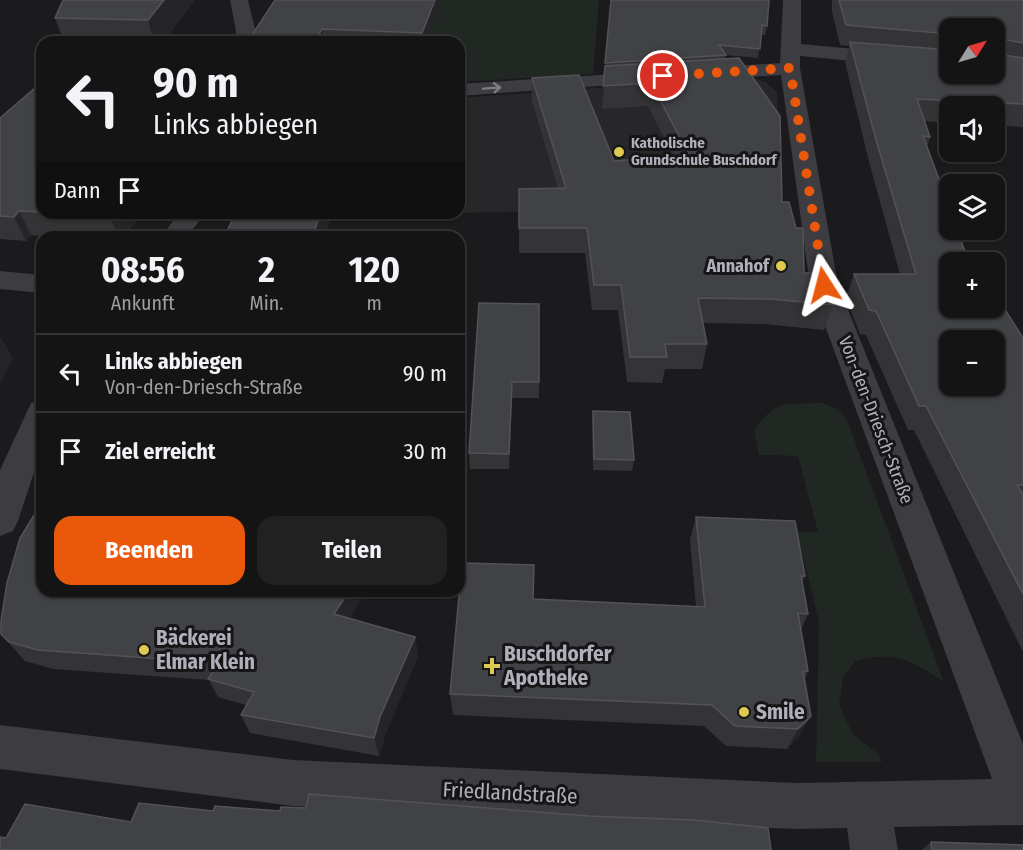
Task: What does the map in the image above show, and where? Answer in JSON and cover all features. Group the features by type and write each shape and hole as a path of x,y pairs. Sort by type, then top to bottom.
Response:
{"street":[{"path":"239,0 247,36"},
{"name":"Von-den-Driesch-Straße","path":"792,0 790,59 824,285 1023,802"},
{"path":"686,75 790,59 939,64"},
{"path":"465,90 663,76"},
{"path":"0,280 36,283"},
{"path":"0,521 24,450 36,424"},
{"name":"Friedlandstraße","path":"0,747 293,783 786,806 1023,802"},
{"path":"867,806 874,850"}],"shaded area":[{"path":"441,0 599,0 593,74 465,82 465,36 427,36"},
{"name":"Katholische Grundschule Buschdorf","path":"749,77 766,82 777,92 782,205 465,213 465,98"},
{"path":"822,403 838,409 847,420 944,682 902,659 882,657 855,661 843,678 839,705 853,734 879,755 882,762 816,762 819,622 797,532 818,532 798,456 759,455 754,430 769,413 783,405"}],"building":[{"path":"63,0 164,0 148,20 55,18"},
{"path":"275,0 435,0 422,33 322,29 318,36 251,36"},
{"path":"611,0 769,0 767,26 762,25 760,49 719,45 726,55 605,63"},
{"path":"839,0 1023,0 1023,43 1005,40 1005,18 939,18 939,33 846,25"},
{"path":"850,42 939,49 939,84 1005,84 1005,55 1023,58 1023,104 1005,103 1005,96 939,96 939,100 917,99 930,137 923,136 939,179 939,240 961,240 965,252 939,252 939,318 1005,318 1005,309 1023,338 1023,485 1017,485 1023,495 1023,594 926,406 919,406 876,311 869,310 854,274 916,274 876,140"},
{"path":"739,58 780,116 782,202 789,202 796,228 803,228 804,273 820,273 833,305 771,299 698,298 707,344 665,344 667,357 630,357 621,285 594,285 587,228 519,228 519,189 566,188 532,78 579,75 614,161 689,155 651,83 603,86 605,66"},
{"path":"36,88 36,212 19,211 14,217 0,216 0,118"},
{"path":"233,219 319,219 314,231 227,231"},
{"path":"479,303 539,304 539,382 512,382 509,454 469,453"},
{"path":"593,411 630,412 634,460 594,459"},
{"path":"36,512 36,597 345,597 334,614 415,637 380,717 374,738 241,715 254,692 208,679 219,663 38,650 9,642 1,634 1,621 7,583 20,538"},
{"path":"696,517 795,521 805,576 801,576 808,614 798,613 808,671 803,672 811,716 798,729 735,726 712,705 450,694 459,597 465,597 465,563 534,565 533,599 705,607"},
{"path":"309,794 589,816 694,820 768,828 771,850 0,850 0,837 6,838 25,804 131,822 139,803 213,811 215,806 280,811 281,807 306,808"},
{"path":"931,842 1023,845 1023,850 932,850"}],"place":[{"name":"Katholische Grundschule Buschdorf","path":"619,152"},
{"name":"Annahof","path":"781,266"},
{"name":"Bäckerei Elmar Klein","path":"144,650"},
{"name":"Buschdorfer Apotheke","path":"492,666"},
{"name":"Smile","path":"744,712"}],"route":[{"path":"663,76 790,68 824,285"}]}
